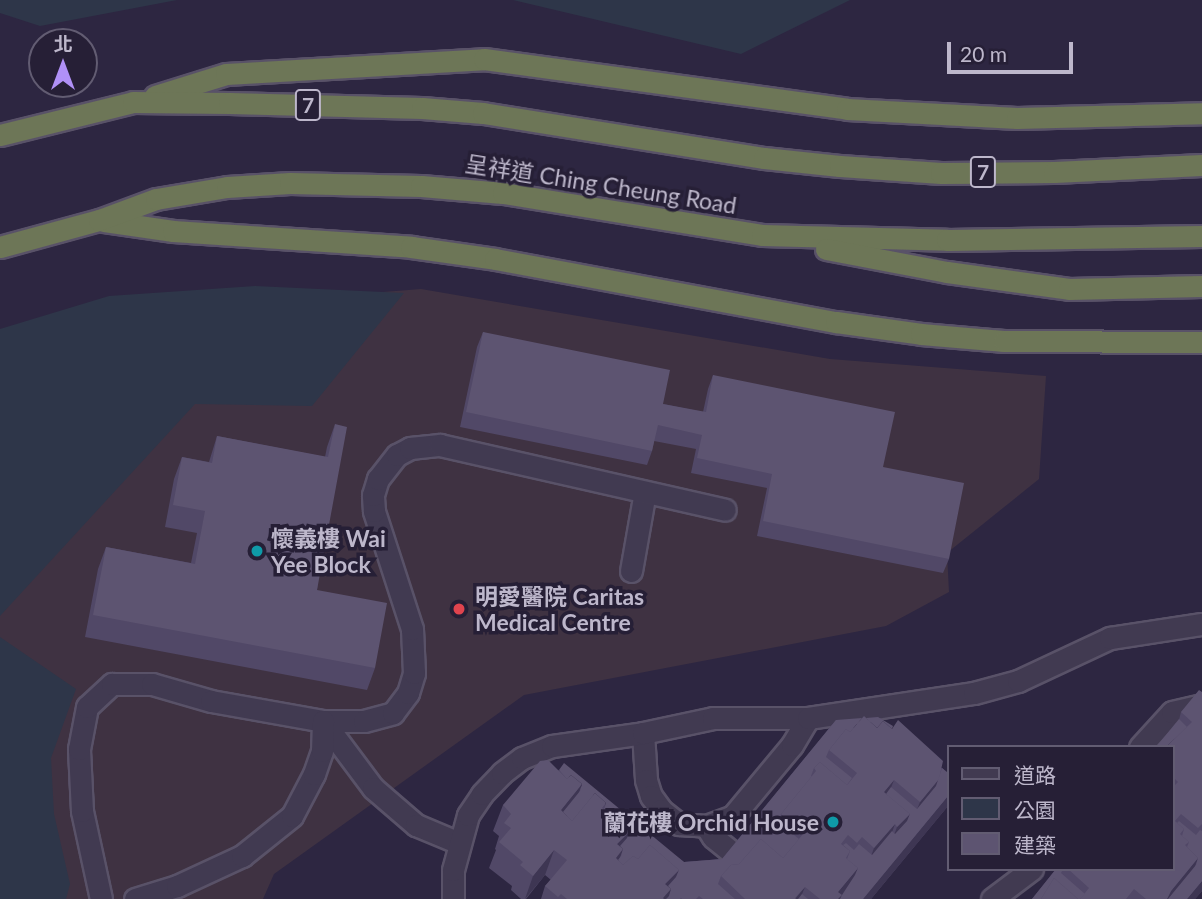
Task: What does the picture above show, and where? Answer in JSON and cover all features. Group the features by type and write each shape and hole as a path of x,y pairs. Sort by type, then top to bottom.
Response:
{"highway":[{"path":"133,102 226,74 484,59 767,100 930,115 1106,118 1202,113"},
{"name":"7","path":"0,135 133,102 422,108 483,113 764,158 941,173 1054,172 1202,165"},
{"name":"呈祥道 Ching Cheung Road","path":"0,247 99,220 156,199 227,187 354,184 503,193 762,235 933,240 1202,236"},
{"path":"99,220 173,230 411,247 495,259 836,322 921,334 1004,341 1202,342"},
{"path":"762,235 947,272 1069,289 1202,286"}],"street":[{"path":"101,899 82,811 79,749 87,707 112,684 152,684 211,701 324,720 364,721 393,713 408,693 414,673 412,629 374,511 373,495 378,479 397,455 410,448 440,445 726,510"},
{"path":"631,571 645,492"},
{"path":"453,899 453,870 468,815 482,794 522,758 552,746 642,733 713,718 808,718 974,693 1018,681 1110,638 1202,624"},
{"path":"1142,745 1172,712 1202,705"},
{"path":"642,733 646,780 651,796 661,810 680,824 706,827 733,816 792,745 808,718"},
{"path":"324,720 373,788 416,825 459,842"},
{"path":"135,899 177,886 242,856 292,816 314,774 322,751 324,720"},
{"path":"706,827 713,837 734,854"},
{"path":"992,899 1029,871"}],"shaded area":[{"name":"明愛醫院 Caritas Medical Centre","path":"421,289 830,359 1046,376 1039,479 947,553 949,592 886,626 524,695 274,874 263,899 0,899 0,353 145,311"}],"green space":[{"path":"0,0 177,0 40,26 0,13"},
{"path":"513,0 850,0 741,54"},
{"path":"255,286 404,293 312,406 195,404 0,616 0,329 109,296"},
{"path":"0,637 76,689 51,758 54,814 70,884 66,899 0,899"}],"building":[{"path":"483,332 670,370 663,404 706,412 713,375 895,412 883,467 964,483 949,559 763,521 772,474 697,458 702,435 658,425 652,451 466,412"},
{"name":"懷義樓 Wai Yee Block","path":"335,424 347,427 317,590 387,603 375,668 93,615 106,547 195,564 205,511 173,505 182,457 212,463 217,436 328,457"},
{"path":"1199,690 1202,692 1202,824 1198,828 1181,814 1175,821 1184,829 1180,834 1189,842 1185,845 1198,858 1167,899 1146,899 1134,889 1126,899 1080,899 1089,888 1070,871 1174,871 1174,786 1178,782 1174,778 1174,745 1168,745 1192,722 1181,712"},
{"name":"蘭花樓 Orchid House","path":"864,716 877,728 883,721 892,729 898,720 943,761 939,779 920,802 894,780 884,792 910,814 897,827 895,824 874,848 862,837 857,843 848,835 841,844 850,851 846,858 858,868 838,892 842,895 838,899 820,899 805,887 796,899 745,899 721,876 731,865 739,864 761,839 783,858 803,834 781,814 816,771 814,768 820,762 847,785 857,773 829,750 846,729 850,732"},
{"path":"878,717 893,726 892,729 883,721 877,728 866,718"},
{"path":"862,718 850,732 846,729 826,757 852,778 847,785 820,762 814,768 812,776 781,814 778,822 799,839 783,858 761,839 739,864 731,865 721,876 718,884 735,899 703,899 699,896 696,899 666,899 671,889 668,886 679,870 650,845 638,859 633,856 623,865 618,860 623,849 620,846 630,831 604,810 606,803 595,793 572,821 563,812 580,791 582,784 571,775 567,779 559,770 564,763 684,862 722,859 836,720"},
{"path":"1179,719 1187,727 1168,745 1158,745"},
{"name":"蘭花樓 Orchid House","path":"548,760 567,779 571,775 582,784 561,810 572,821 595,793 606,803 602,808 630,831 617,844 623,849 616,858 623,865 633,856 638,859 650,845 679,870 665,884 671,889 664,899 567,899 561,894 558,897 545,886 567,860 554,850 533,876 520,865 523,862 499,842 511,828 504,823 511,814 503,805 540,761"},
{"path":"942,768 946,771 946,798 863,899 840,899 858,868 847,859 850,851 843,845 846,843 854,850 859,844 872,855 892,831 895,834 907,821 910,814 886,794 891,787 917,809 936,786"},
{"path":"1179,821 1196,835 1202,831 1202,881 1187,899 1168,899 1196,865 1198,858 1187,847 1189,842 1182,836 1184,829 1177,823"},
{"path":"1054,871 1062,871 1061,873 1085,894 1078,899 1054,878 1041,899 1032,899"},
{"path":"1054,878 1078,899 1041,899"}],"place":[{"name":"懷義樓 Wai Yee Block","path":"257,551"},
{"name":"明愛醫院 Caritas Medical Centre","path":"459,609"},
{"name":"蘭花樓 Orchid House","path":"833,822"}]}
